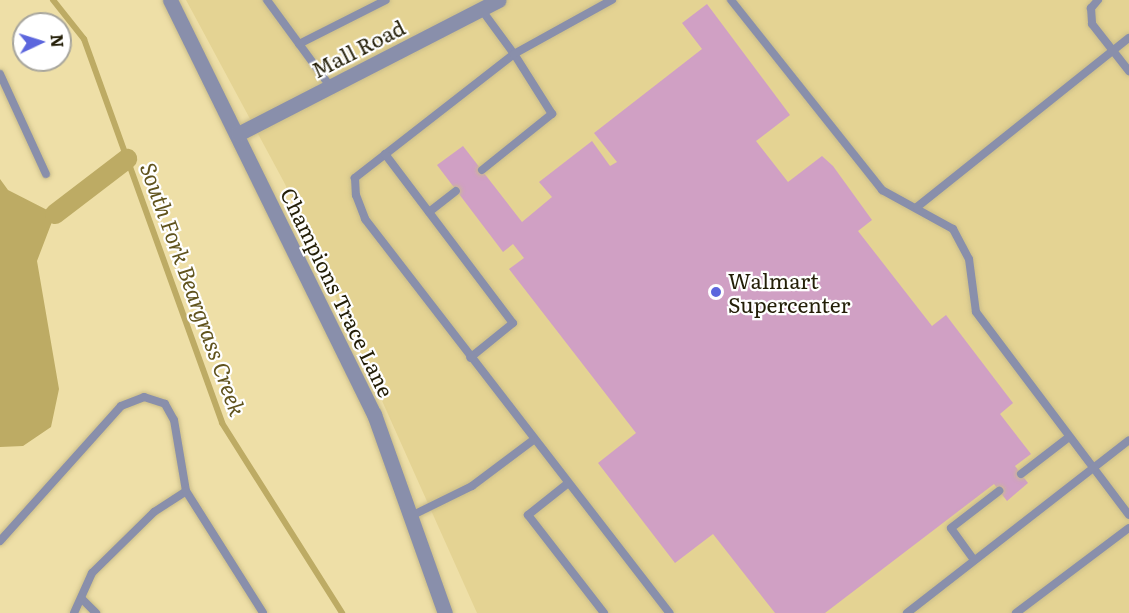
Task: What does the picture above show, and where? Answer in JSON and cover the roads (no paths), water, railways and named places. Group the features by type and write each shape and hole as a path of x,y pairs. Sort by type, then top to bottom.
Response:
{"street":[{"name":"Champions Trace Lane","path":"170,0 374,414 445,613"},
{"name":"Mall Road","path":"238,134 499,0"}],"lane":[{"path":"267,0 330,86"},
{"path":"299,44 386,0"},
{"path":"612,0 514,54 355,178 365,219 532,441 670,613"},
{"path":"731,0 863,169 882,190 917,207 958,235 969,259 975,312 1129,515"},
{"path":"1098,0 1091,8 1092,24 1129,71"},
{"path":"482,9 552,114 482,170"},
{"path":"917,207 1129,38"},
{"path":"0,74 46,174"},
{"path":"385,154 513,323 470,358"},
{"path":"429,212 456,190"},
{"path":"0,541 121,406 144,396 165,404 174,420 186,491 263,613"},
{"path":"1021,474 1069,436"},
{"path":"907,613 1129,440"},
{"path":"411,516 467,489 532,441"},
{"path":"567,484 528,515 604,613"},
{"path":"74,613 92,573 154,512 186,491"},
{"path":"974,560 951,528 999,491"},
{"path":"1016,613 1129,528"},
{"path":"82,599 96,613"}],"waterway":[{"name":"South Fork Beargrass Creek","path":"53,0 84,39 222,423 342,613"},
{"path":"55,214 127,159"}],"place":[{"name":"Walmart Supercenter","path":"716,292"}]}
